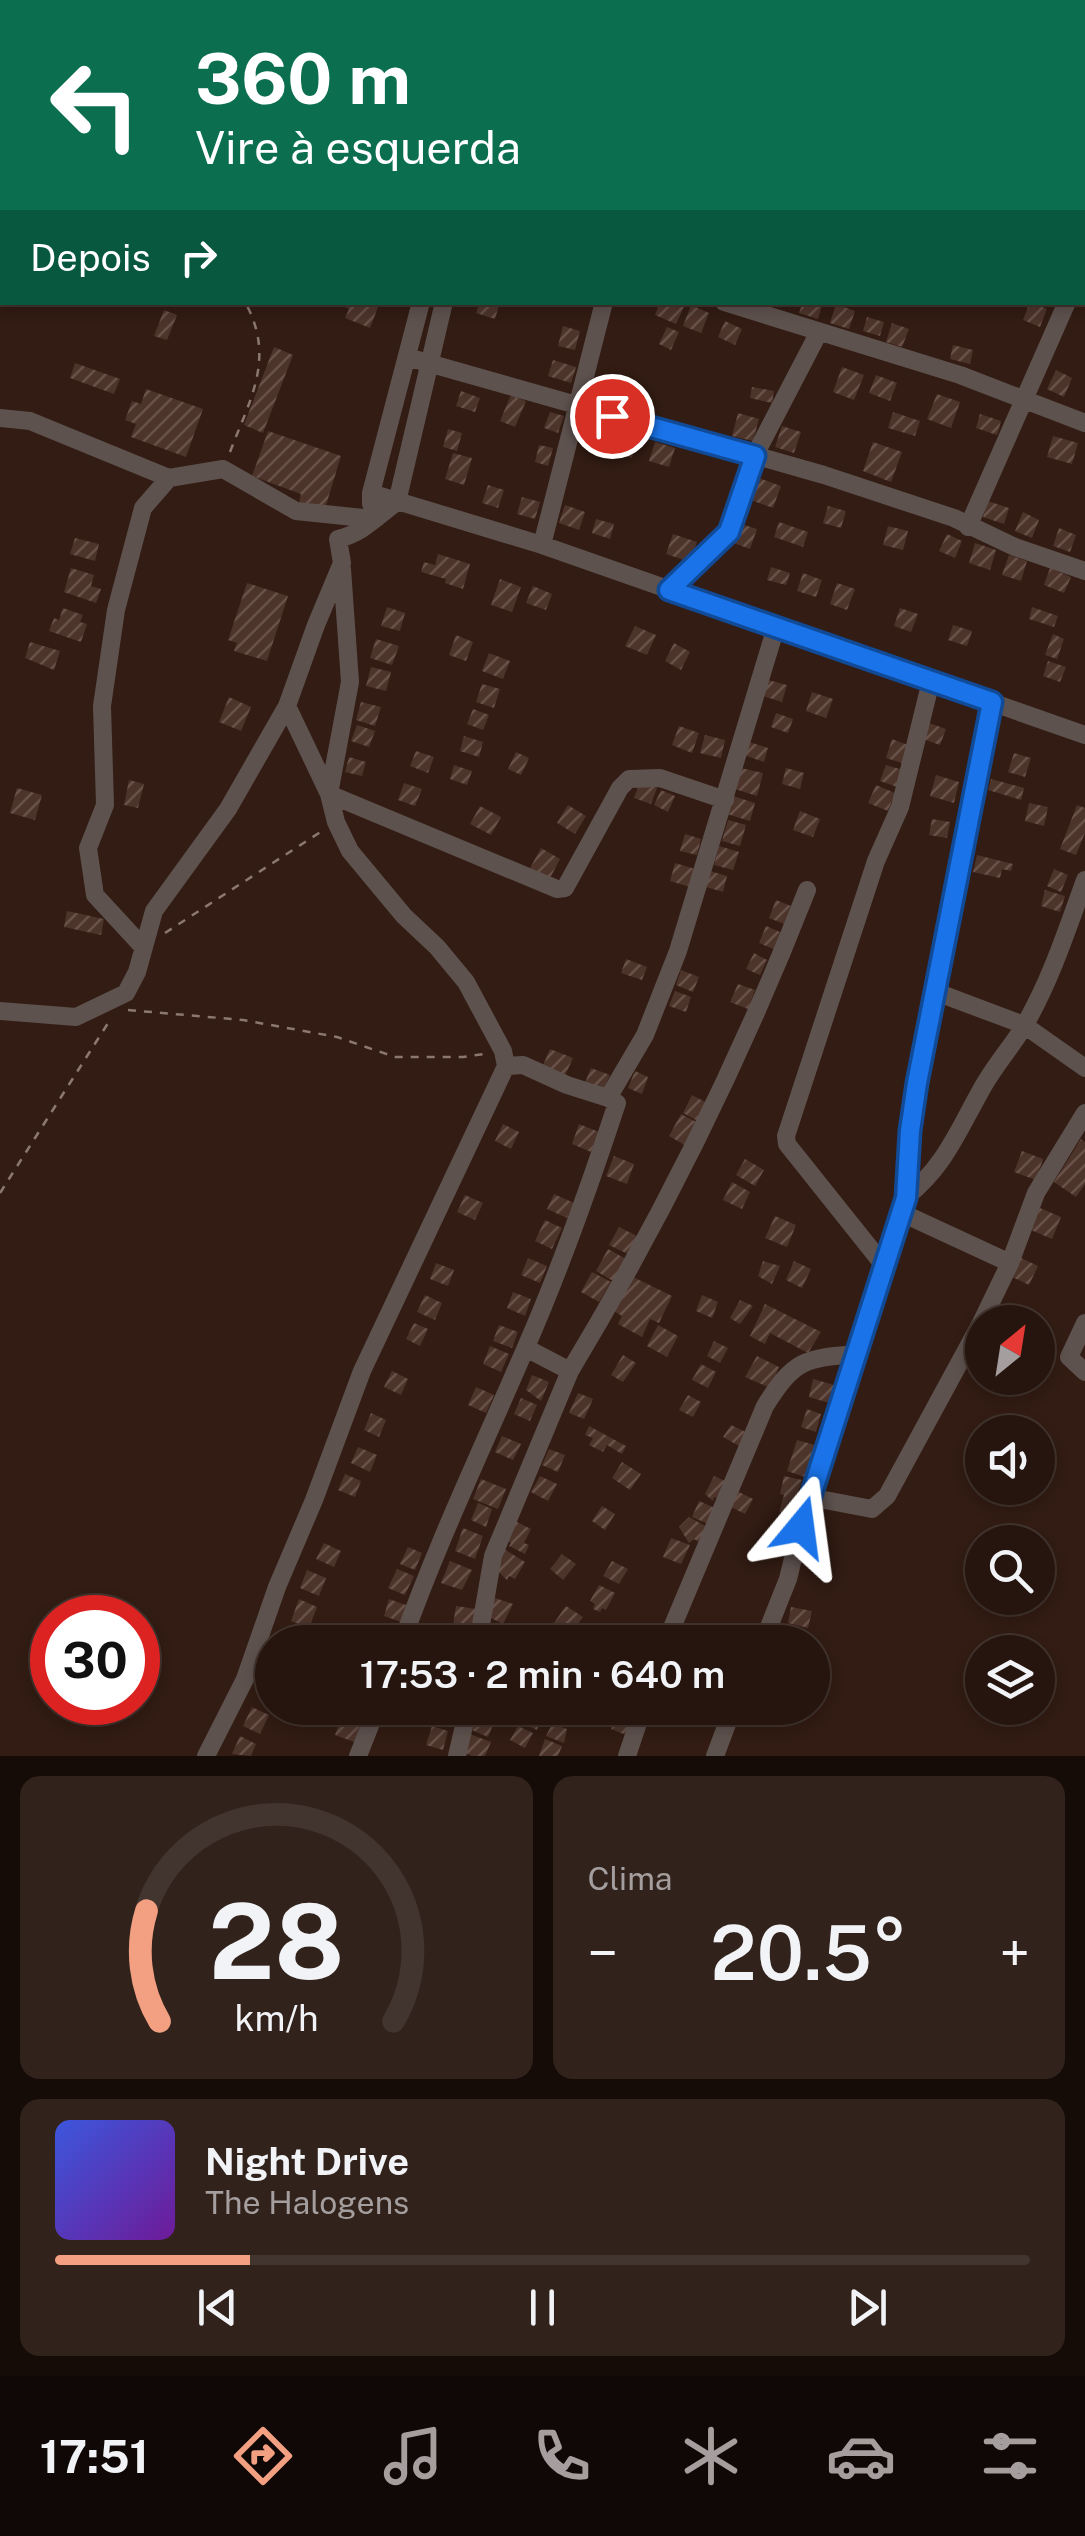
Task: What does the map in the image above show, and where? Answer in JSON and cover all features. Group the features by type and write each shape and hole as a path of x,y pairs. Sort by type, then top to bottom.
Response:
{"street":[{"path":"373,520 370,494 421,305"},
{"path":"328,794 350,682 338,538 361,533 397,502 443,305"},
{"path":"542,545 603,305"},
{"path":"733,305 1024,397 1085,423"},
{"path":"968,527 1024,397 1070,305"},
{"path":"669,590 729,532 755,456 818,332"},
{"path":"407,356 954,518 1014,547 1085,571"},
{"path":"0,418 30,421 169,478 223,470 296,511 373,520"},
{"path":"142,947 95,894 88,848 105,805 102,706 116,610 142,508 169,478"},
{"path":"370,494 542,545 1085,735"},
{"path":"0,1011 76,1017 126,993 137,972 154,911 228,809 288,706 342,563"},
{"path":"608,1098 645,1036 678,951 776,627"},
{"path":"886,1268 786,1144 786,1136 876,861 900,808 931,681"},
{"path":"770,1625 788,1579 809,1497 904,1205 910,1131 992,702"},
{"path":"288,706 350,851 466,982 505,1058 617,1103 526,1348 451,1513 408,1625"},
{"path":"328,794 557,889 564,888 620,788 629,779 660,778 725,800"},
{"path":"904,1205 930,1179 982,1088 1024,1025 1064,940 1085,880"},
{"path":"481,1625 493,1556 570,1371 643,1243 750,1030 807,890"},
{"path":"936,992 1024,1025 1085,1068"},
{"path":"206,1756 244,1679 276,1587 314,1500 362,1371 505,1058"},
{"path":"809,1497 872,1509 881,1504 981,1323 1010,1262 1036,1192 1085,1114"},
{"path":"904,1205 1010,1262"},
{"path":"1085,1322 1069,1356 1085,1372"},
{"path":"526,1348 570,1371"},
{"path":"673,1625 776,1388 788,1372 802,1364 819,1357 857,1354"},
{"path":"358,1756 370,1725"},
{"path":"457,1756 464,1725"},
{"path":"627,1756 637,1725"},
{"path":"715,1756 727,1725"}],"path":[{"path":"223,470 261,372 256,322 247,305"},
{"path":"142,947 336,822"},
{"path":"0,1193 30,1140 116,1010 243,1020 337,1037 395,1056 505,1058"}],"building":[{"path":"340,305 379,305 370,328 345,318 349,309"},
{"path":"479,305 499,305 495,319 476,313"},
{"path":"659,305 684,307 676,324 655,315"},
{"path":"691,305 709,313 701,333 683,326"},
{"path":"802,305 822,305 818,319 799,313"},
{"path":"836,305 855,311 849,329 830,323"},
{"path":"1029,305 1047,309 1040,327 1023,320"},
{"path":"164,310 177,315 167,340 154,336"},
{"path":"867,317 884,322 880,336 863,331"},
{"path":"725,321 742,329 735,345 718,337"},
{"path":"892,323 909,329 902,347 886,342"},
{"path":"563,326 580,331 575,350 558,346"},
{"path":"667,327 679,332 671,350 659,344"},
{"path":"953,345 973,350 970,364 950,359"},
{"path":"274,347 293,355 263,433 244,425"},
{"path":"553,360 576,367 571,383 548,376"},
{"path":"75,363 120,379 114,394 70,378"},
{"path":"842,367 864,375 854,400 833,392"},
{"path":"1056,370 1072,378 1064,397 1047,389"},
{"path":"876,375 897,383 890,401 869,393"},
{"path":"604,380 625,387 619,402 598,395"},
{"path":"752,387 774,391 772,403 750,398"},
{"path":"146,389 203,409 186,457 131,437 136,424 125,420 132,401 141,404"},
{"path":"461,391 480,398 475,412 456,406"},
{"path":"937,394 960,402 951,428 927,419"},
{"path":"511,395 526,401 515,427 500,421"},
{"path":"550,412 564,416 558,433 544,428"},
{"path":"893,412 920,421 915,436 888,428"},
{"path":"738,413 759,419 753,441 732,436"},
{"path":"980,414 1001,421 997,435 976,428"},
{"path":"592,426 611,431 607,447 588,442"},
{"path":"782,426 801,432 794,453 775,447"},
{"path":"448,429 462,433 457,451 443,447"},
{"path":"268,431 341,456 324,512 299,503 301,494 252,476"},
{"path":"621,434 638,439 632,458 615,452"},
{"path":"1053,436 1078,443 1072,464 1047,457"},
{"path":"655,442 675,448 669,467 649,461"},
{"path":"873,442 902,452 891,482 863,471"},
{"path":"539,445 553,448 548,466 535,462"},
{"path":"453,453 472,458 464,485 445,479"},
{"path":"756,477 781,486 773,508 748,499"},
{"path":"488,485 504,490 498,508 482,503"},
{"path":"522,497 540,502 535,519 517,514"},
{"path":"988,501 1009,508 1004,524 983,517"},
{"path":"565,505 585,512 579,530 559,523"},
{"path":"828,506 846,511 841,528 823,523"},
{"path":"1023,512 1039,520 1032,538 1015,531"},
{"path":"596,519 614,524 610,539 592,533"},
{"path":"735,522 757,529 750,549 728,541"},
{"path":"779,522 808,532 803,547 774,537"},
{"path":"888,526 908,531 903,550 883,545"},
{"path":"1059,528 1076,535 1070,552 1053,546"},
{"path":"673,534 697,542 690,562 666,554"},
{"path":"947,534 962,541 955,558 939,551"},
{"path":"75,538 99,544 95,561 70,554"},
{"path":"975,543 996,550 990,570 969,563"},
{"path":"438,554 470,564 463,589 421,572 424,562 435,565"},
{"path":"1009,555 1027,561 1021,581 1002,575"},
{"path":"771,567 790,573 786,585 767,580"},
{"path":"71,568 94,575 91,586 101,589 96,603 64,592"},
{"path":"1050,568 1071,577 1064,593 1044,585"},
{"path":"803,573 822,580 816,597 797,591"},
{"path":"500,579 521,587 512,612 491,605"},
{"path":"247,583 288,596 267,661 234,651 237,643 228,640"},
{"path":"837,583 855,589 847,610 830,604"},
{"path":"533,586 552,594 546,610 526,603"},
{"path":"387,607 405,613 400,631 381,626"},
{"path":"1032,607 1058,616 1054,627 1029,619"},
{"path":"63,608 83,615 80,622 87,624 81,642 49,631"},
{"path":"900,608 918,614 911,632 894,626"},
{"path":"953,625 972,631 967,646 948,640"},
{"path":"635,626 656,635 647,655 625,646"},
{"path":"1053,634 1064,639 1057,659 1045,655"},
{"path":"456,635 473,642 466,661 449,655"},
{"path":"376,639 399,646 392,665 370,658"},
{"path":"30,642 60,651 54,670 25,658"},
{"path":"674,643 690,652 681,670 665,661"},
{"path":"489,653 510,661 503,679 482,671"},
{"path":"1048,661 1066,667 1060,682 1043,676"},
{"path":"371,667 391,672 386,691 366,686"},
{"path":"768,680 787,685 782,702 763,696"},
{"path":"482,684 500,689 494,708 476,702"},
{"path":"812,692 833,699 826,718 806,711"},
{"path":"229,697 251,707 241,731 219,722"},
{"path":"361,702 381,707 375,726 356,720"},
{"path":"473,709 489,715 483,730 467,724"},
{"path":"776,713 793,719 788,733 771,727"},
{"path":"926,722 946,729 940,745 920,738"},
{"path":"357,725 375,731 369,747 351,741"},
{"path":"679,726 699,733 692,753 672,745"},
{"path":"705,735 725,740 721,758 700,753"},
{"path":"464,736 483,742 479,757 460,751"},
{"path":"892,739 908,745 902,763 886,758"},
{"path":"749,742 768,748 764,762 744,755"},
{"path":"416,751 434,757 428,773 410,766"},
{"path":"516,752 529,758 521,775 508,769"},
{"path":"1014,753 1031,758 1025,777 1008,772"},
{"path":"349,757 366,762 362,776 345,772"},
{"path":"454,765 472,771 467,785 450,779"},
{"path":"886,765 903,770 897,787 880,781"},
{"path":"741,768 763,773 757,796 735,789"},
{"path":"786,768 804,773 800,789 782,784"},
{"path":"936,775 959,782 954,803 930,796"},
{"path":"991,779 1024,788 1021,800 988,790"},
{"path":"129,780 144,784 138,808 124,805"},
{"path":"640,782 657,788 651,804 634,798"},
{"path":"404,783 422,789 415,806 398,800"},
{"path":"876,785 895,793 888,811 868,803"},
{"path":"17,788 42,795 35,820 10,813"},
{"path":"661,790 675,796 668,812 654,805"},
{"path":"733,796 755,803 750,821 727,814"},
{"path":"1029,803 1048,807 1044,826 1025,821"},
{"path":"568,805 586,816 575,834 557,823"},
{"path":"1077,805 1085,808 1085,833 1076,855 1060,849"},
{"path":"480,806 501,817 491,835 470,824"},
{"path":"800,811 820,819 813,837 793,830"},
{"path":"932,819 950,822 947,838 929,835"},
{"path":"728,820 746,825 740,846 722,841"},
{"path":"685,834 701,839 697,855 680,851"},
{"path":"719,846 739,852 733,870 714,865"},
{"path":"541,848 560,859 549,880 529,870"},
{"path":"977,855 1013,864 1011,871 1002,869 1000,878 973,872"},
{"path":"675,863 695,869 690,887 670,881"},
{"path":"1054,869 1068,875 1061,892 1047,886"},
{"path":"710,871 727,876 723,892 706,887"},
{"path":"1045,890 1065,896 1060,912 1041,906"},
{"path":"776,900 791,906 784,924 769,918"},
{"path":"67,911 104,919 101,935 64,927"},
{"path":"766,926 782,933 776,950 759,943"},
{"path":"754,953 767,960 760,975 746,969"},
{"path":"626,959 647,967 642,980 621,973"},
{"path":"681,970 699,977 693,992 676,985"},
{"path":"738,984 755,990 748,1009 730,1002"},
{"path":"675,991 691,997 686,1012 669,1006"},
{"path":"550,1049 573,1058 563,1080 541,1070"},
{"path":"591,1068 610,1075 602,1092 584,1085"},
{"path":"635,1071 648,1077 642,1094 628,1088"},
{"path":"692,1095 707,1103 698,1121 683,1113"},
{"path":"681,1114 698,1123 686,1146 669,1136"},
{"path":"503,1124 519,1132 511,1149 495,1141"},
{"path":"579,1124 599,1132 591,1152 572,1144"},
{"path":"1081,1139 1085,1142 1085,1184 1076,1197 1054,1182"},
{"path":"1022,1151 1043,1159 1036,1180 1014,1172"},
{"path":"614,1156 634,1164 627,1184 606,1176"},
{"path":"745,1159 764,1170 755,1186 736,1175"},
{"path":"732,1182 750,1192 742,1209 723,1200"},
{"path":"554,1194 574,1203 567,1218 547,1209"},
{"path":"465,1195 483,1203 475,1220 457,1212"},
{"path":"1040,1208 1061,1217 1052,1239 1031,1230"},
{"path":"775,1216 796,1225 787,1247 765,1238"},
{"path":"545,1220 562,1228 552,1249 535,1241"},
{"path":"619,1227 639,1237 630,1255 609,1245"},
{"path":"608,1249 626,1259 613,1281 596,1271"},
{"path":"1019,1257 1038,1266 1029,1285 1010,1276"},
{"path":"528,1258 547,1266 540,1283 521,1275"},
{"path":"763,1261 780,1266 772,1284 758,1276"},
{"path":"794,1261 811,1269 802,1288 786,1280"},
{"path":"436,1263 454,1270 448,1286 430,1279"},
{"path":"592,1272 611,1282 599,1302 581,1292"},
{"path":"631,1276 672,1296 659,1323 650,1319 642,1337 618,1324 622,1316 612,1310"},
{"path":"513,1292 531,1299 525,1316 507,1308"},
{"path":"425,1295 442,1303 435,1320 417,1312"},
{"path":"702,1295 718,1302 712,1318 696,1311"},
{"path":"740,1300 753,1306 740,1324 730,1318"},
{"path":"765,1304 821,1332 808,1353 770,1333 765,1344 750,1336"},
{"path":"414,1323 428,1329 420,1346 406,1339"},
{"path":"499,1325 518,1332 512,1348 493,1341"},
{"path":"658,1325 678,1336 667,1357 647,1346"},
{"path":"714,1341 728,1348 720,1363 707,1356"},
{"path":"490,1346 509,1354 501,1372 483,1364"},
{"path":"623,1355 636,1363 623,1382 611,1375"},
{"path":"757,1356 779,1367 770,1388 745,1377"},
{"path":"701,1364 716,1372 708,1388 692,1380"},
{"path":"392,1371 408,1379 401,1395 384,1387"},
{"path":"532,1375 549,1382 541,1401 526,1390"},
{"path":"813,1379 834,1385 829,1403 809,1397"},
{"path":"476,1387 494,1395 486,1413 468,1405"},
{"path":"578,1393 593,1399 584,1419 569,1413"},
{"path":"688,1395 701,1402 693,1417 679,1410"},
{"path":"521,1398 537,1405 530,1421 514,1414"},
{"path":"807,1409 821,1414 816,1432 801,1427"},
{"path":"371,1413 386,1420 379,1437 364,1430"},
{"path":"731,1425 748,1433 741,1447 723,1437"},
{"path":"589,1426 626,1446 622,1454 607,1445 603,1452 589,1445 593,1438 585,1435"},
{"path":"502,1436 521,1444 513,1460 495,1452"},
{"path":"797,1440 815,1445 805,1477 787,1471"},
{"path":"358,1447 377,1455 370,1472 351,1463"},
{"path":"549,1449 565,1455 558,1472 542,1465"},
{"path":"622,1462 641,1474 630,1490 612,1478"},
{"path":"345,1474 361,1481 355,1497 338,1490"},
{"path":"540,1476 557,1484 548,1501 531,1492"},
{"path":"714,1476 725,1481 713,1501 705,1494"},
{"path":"784,1476 802,1480 791,1516 779,1512"},
{"path":"481,1479 506,1489 498,1509 473,1499"},
{"path":"737,1491 753,1499 745,1514 729,1506"},
{"path":"699,1501 715,1508 708,1524 692,1517"},
{"path":"478,1503 492,1509 486,1527 471,1520"},
{"path":"602,1506 615,1514 605,1530 592,1521"},
{"path":"689,1517 707,1527 699,1542 694,1539 689,1543 679,1527"},
{"path":"515,1521 531,1529 524,1543 529,1545 525,1554 509,1546 511,1543 506,1540"},
{"path":"463,1528 483,1536 475,1559 455,1551"},
{"path":"671,1538 690,1545 681,1564 663,1557"},
{"path":"324,1543 341,1551 334,1567 316,1559"},
{"path":"408,1547 422,1553 415,1570 400,1564"},
{"path":"504,1549 525,1562 515,1579 509,1576 507,1580 493,1567"},
{"path":"562,1554 576,1564 563,1580 550,1569"},
{"path":"450,1561 472,1570 462,1590 441,1583"},
{"path":"612,1561 628,1569 619,1584 603,1576"},
{"path":"397,1569 414,1576 405,1595 388,1588"},
{"path":"307,1570 326,1578 319,1596 300,1588"},
{"path":"599,1585 615,1593 606,1610 602,1608 600,1612 593,1609 595,1604 590,1601"},
{"path":"492,1597 513,1604 503,1624 485,1615"},
{"path":"299,1599 317,1607 310,1625 291,1621"},
{"path":"389,1599 406,1605 401,1622 384,1616"},
{"path":"456,1606 476,1609 473,1625 453,1625"},
{"path":"566,1606 583,1617 577,1625 554,1623"},
{"path":"791,1607 812,1611 809,1625 788,1623"},
{"path":"252,1707 255,1708 255,1725 264,1725 260,1734 243,1726"},
{"path":"339,1725 361,1725 357,1743 335,1735"},
{"path":"471,1725 493,1725 488,1737 469,1729"},
{"path":"552,1725 567,1729 564,1743 546,1736"},
{"path":"613,1725 635,1725 631,1737 611,1729"},
{"path":"432,1726 448,1731 443,1750 426,1745"},
{"path":"518,1726 533,1733 525,1748 510,1740"},
{"path":"470,1734 491,1742 485,1756 463,1752"},
{"path":"240,1736 256,1744 251,1756 232,1754"},
{"path":"545,1739 562,1746 558,1756 539,1756"}],"route":[{"path":"612,416 755,456 729,532 669,590 992,702 917,1083 906,1198 801,1527"}]}
